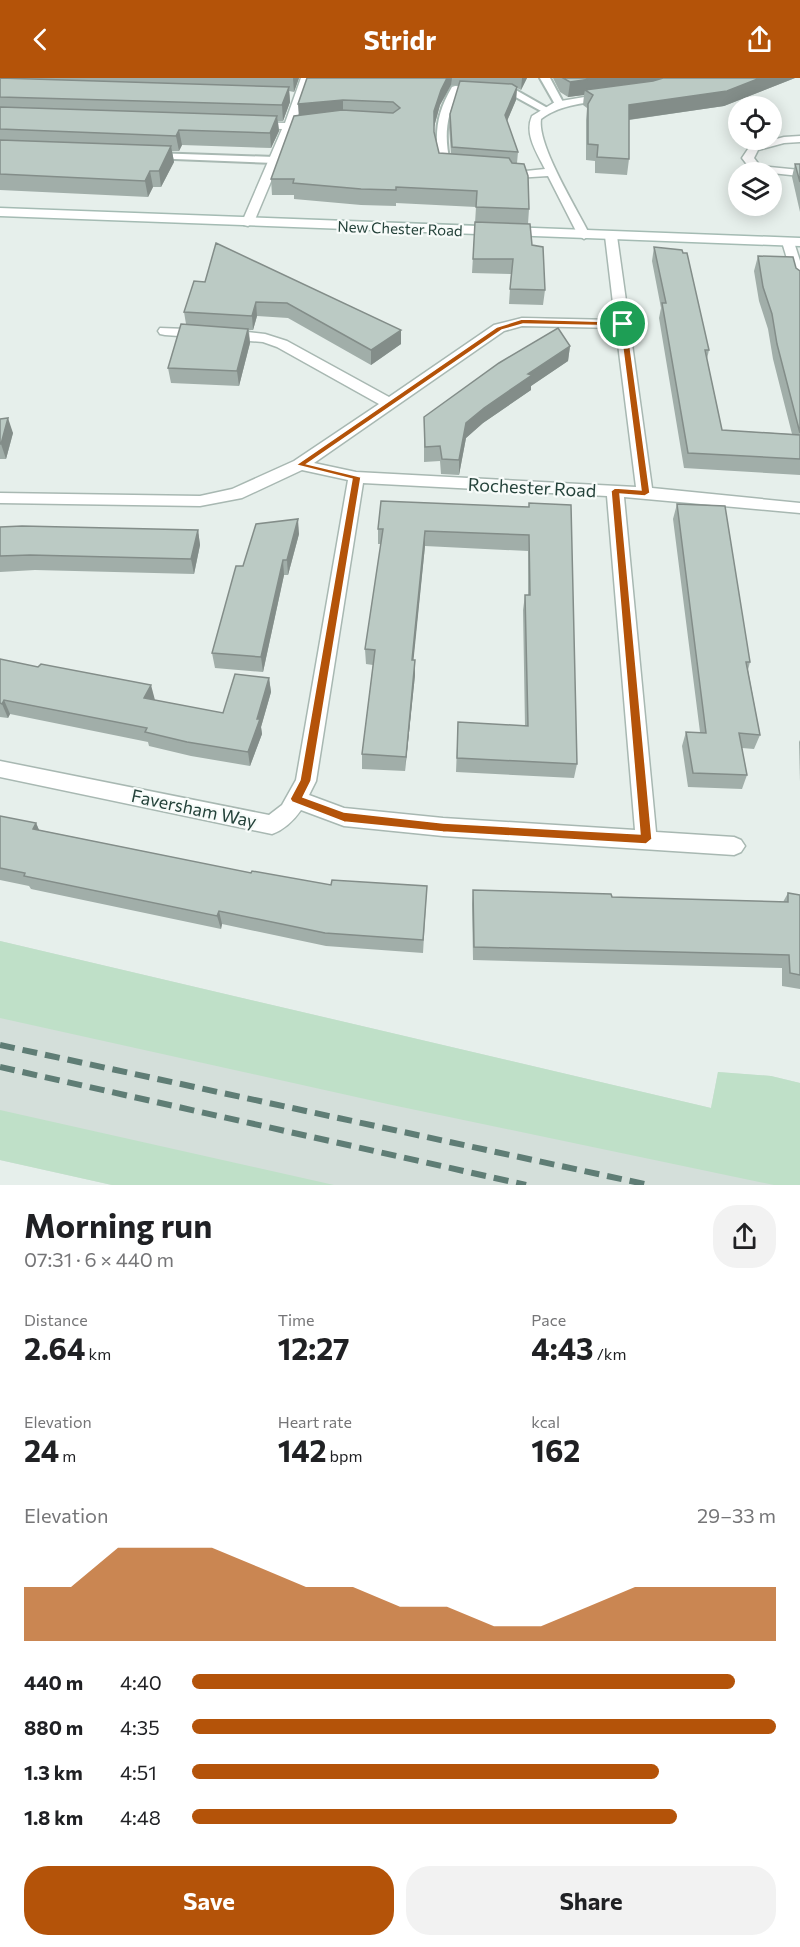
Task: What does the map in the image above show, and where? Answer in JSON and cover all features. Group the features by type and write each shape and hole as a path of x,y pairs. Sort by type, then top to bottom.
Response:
{"street":[{"path":"248,222 289,126 306,78"},
{"path":"584,235 552,172 534,129 536,118 559,104 620,94"},
{"path":"243,125 289,126 321,122"},
{"path":"800,140 784,140 754,148 748,158 756,169 800,173"},
{"path":"516,176 552,172"},
{"name":"New Chester Road","path":"0,212 794,242"},
{"path":"611,236 645,493"},
{"path":"794,242 800,282"},
{"path":"0,498 200,501 236,494 300,465 499,328 522,322 623,324"},
{"path":"165,331 265,338 282,344 389,403"},
{"name":"Rochester Road","path":"300,465 356,477 645,493 800,508"},
{"path":"356,477 306,781 296,799 344,817 443,827 734,846"},
{"path":"615,491 646,839"},
{"name":"Faversham Way","path":"0,769 272,825 290,810 296,799"}],"lane":[{"path":"544,78 559,104"},
{"path":"468,167 445,166 438,135 441,117 455,89 514,92 546,110"},
{"path":"287,97 299,97"},
{"path":"143,155 275,160"},
{"path":"502,168 514,169 516,176"}],"shaded area":[{"path":"0,941 711,1108 718,1072 771,1076 800,1083 800,1185 112,1185 0,1160"}],"green space":[{"path":"0,941 711,1108 718,1072 771,1076 800,1083 800,1185 774,1185 392,1105 0,1018"},
{"path":"0,1110 334,1185 112,1185 0,1160"}],"building":[{"path":"0,78 289,87 282,105 0,97"},
{"path":"307,78 447,78 434,111 434,132 439,153 509,158 512,163 524,164 528,176 529,209 476,207 477,191 396,187 396,190 361,189 293,183 294,179 271,179 294,116 342,110 393,113 400,108 393,102 343,100 298,104"},
{"path":"563,78 597,78 570,82"},
{"path":"663,78 760,78 727,91 629,105 629,159 597,157 598,145 588,144 588,104 593,95 585,90"},
{"path":"460,81 512,84 517,87 505,115 518,152 452,147 450,114"},
{"path":"0,107 277,116 270,133 179,130 176,136 0,129"},
{"path":"0,140 171,146 159,171 150,171 145,181 0,174"},
{"path":"795,164 800,164 800,182"},
{"path":"475,222 530,224 532,245 543,247 545,290 510,289 513,259 473,259"},
{"path":"216,243 401,330 371,350 287,303 256,302 252,316 184,312 194,281 205,282"},
{"path":"654,247 682,250 683,253 687,253 709,350 705,350 722,430 800,435 800,459 688,453 662,303 666,303"},
{"path":"758,256 793,257 796,268 800,271 800,433 777,344 772,314 763,287"},
{"path":"181,324 248,329 237,371 168,368"},
{"path":"558,328 570,346 528,374 532,375 466,423 459,460 442,459 440,446 425,447 424,417 499,363"},
{"path":"8,418 1,444 0,444 0,419"},
{"path":"381,501 529,507 529,503 571,505 577,764 457,758 458,722 528,726 525,595 530,595 529,535 425,531 412,660 415,660 406,757 362,754 375,650 365,649 383,529 378,529"},
{"path":"677,504 725,506 750,662 746,662 760,735 739,733 747,775 693,773 686,732 706,733"},
{"path":"298,519 287,560 283,560 261,657 212,653 236,566 243,566 256,524"},
{"path":"0,527 198,530 191,559 0,556"},
{"path":"0,659 38,667 41,664 151,685 144,698 223,713 235,674 269,678 257,719 260,719 248,752 187,742 145,732 147,728 4,700 2,704 0,703"},
{"path":"0,816 36,823 33,829 251,873 252,871 331,885 332,880 427,886 423,940 325,933 219,911 217,916 24,876 25,873 0,868"},
{"path":"473,890 788,902 788,893 800,895 800,975 790,973 789,955 474,947"}],"railway":[{"path":"0,1045 649,1185"},
{"path":"0,1067 526,1185"}],"route":[{"path":"522,322 623,324 645,493 615,491 646,839 443,827 344,817 296,799 306,781 356,477 300,465 499,328 522,322"}]}
